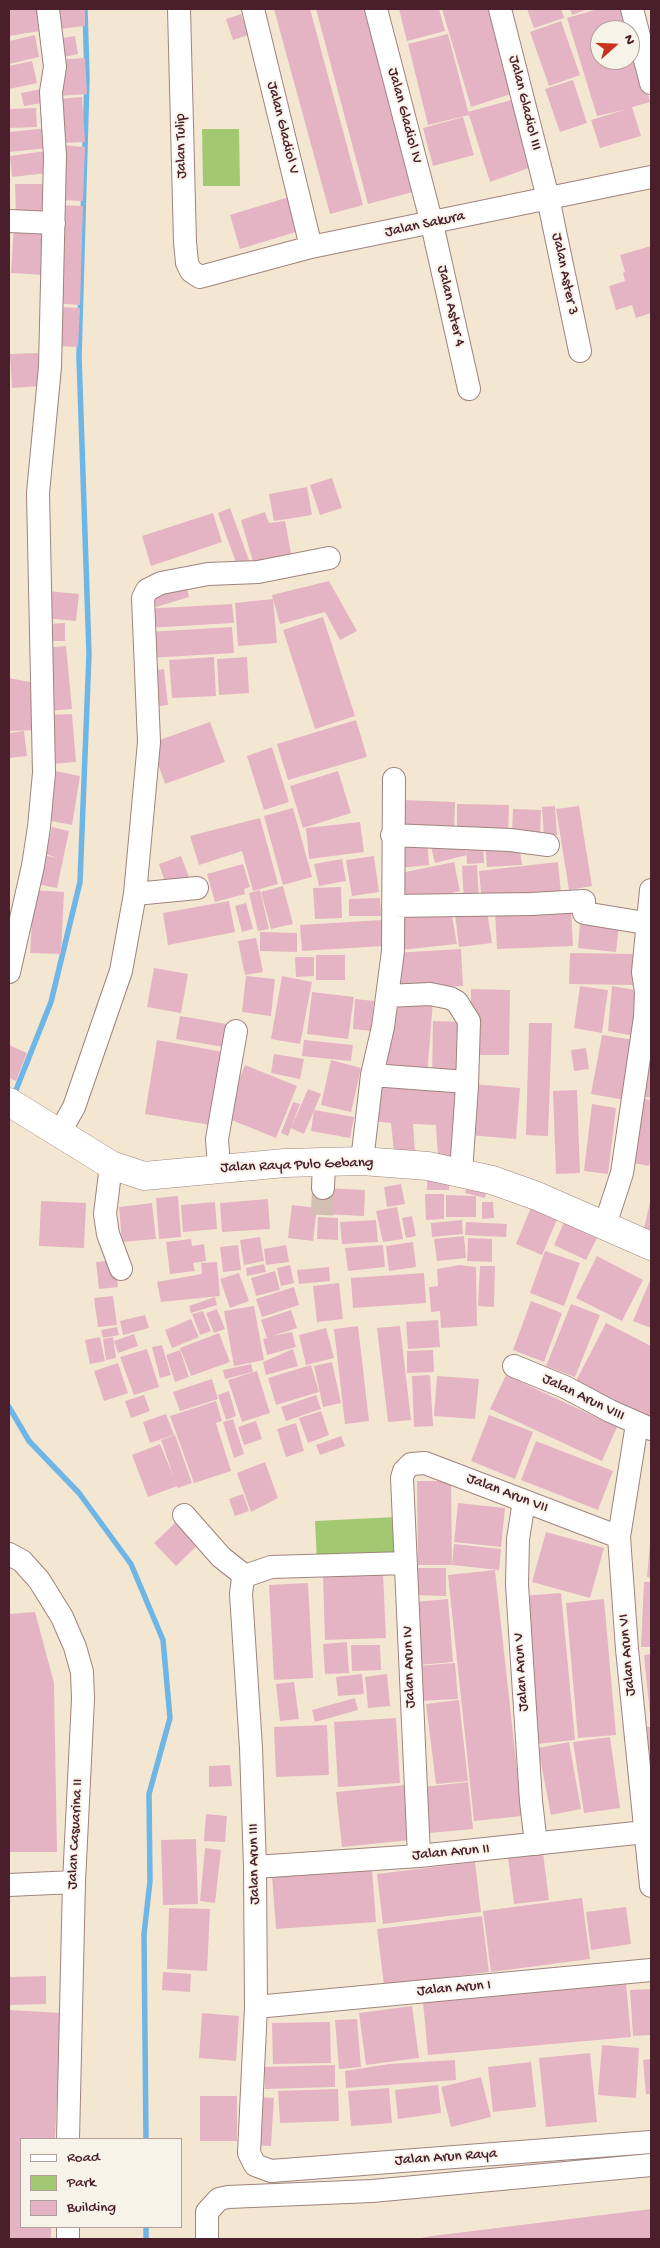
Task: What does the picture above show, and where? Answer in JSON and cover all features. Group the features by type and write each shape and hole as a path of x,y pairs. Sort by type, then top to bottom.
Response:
{"main road":[{"name":"Jalan Raya Pulo Gebang","path":"9,1102 51,1126 111,1165 144,1176 219,1168 324,1175 362,1161 428,1166 492,1180 537,1196 651,1246"}],"street":[{"path":"9,972 33,866 44,773 38,493 50,367 55,156 51,92 55,67 48,9"},
{"name":"Jalan Tulip","path":"179,9 185,242 187,263 191,271 200,277"},
{"name":"Jalan Gladiol V","path":"253,9 311,247"},
{"name":"Jalan Gladiol IV","path":"376,9 432,224"},
{"name":"Jalan Gladiol III","path":"500,9 548,198"},
{"path":"632,9 651,83"},
{"name":"Jalan Sakura","path":"200,277 311,247 432,224 651,177"},
{"name":"Jalan Aster 3","path":"548,198 580,351"},
{"path":"9,221 54,224"},
{"name":"Jalan Aster 4","path":"432,224 469,389"},
{"path":"51,1126 74,1106 121,971 135,894 148,742 144,598 147,590 161,583 208,574 258,572 329,558"},
{"path":"362,1161 372,1074 388,996 393,951 392,835 394,779"},
{"path":"392,835 510,840 548,845"},
{"path":"135,894 197,888"},
{"path":"605,1225 622,1173 648,1018 643,972 650,924 651,890"},
{"path":"393,906 531,904 584,900 584,914 650,924"},
{"path":"388,996 430,994 457,1002 469,1021 468,1082 461,1172"},
{"path":"219,1168 217,1139 236,1031"},
{"path":"372,1074 468,1082"},
{"path":"111,1165 105,1214 108,1234 121,1269"},
{"name":"Jalan Arun VIII","path":"514,1366 565,1387 644,1426"},
{"name":"Jalan Arun VI","path":"644,1426 619,1537 628,1658 651,1886"},
{"name":"Jalan Arun VII","path":"402,1478 411,1464 425,1463 619,1537"},
{"name":"Jalan Arun IV","path":"402,1478 419,1856"},
{"name":"Jalan Arun V","path":"524,1501 518,1539 517,1585 530,1792 536,1844"},
{"path":"184,1516 221,1557 245,1576 271,1567 406,1563"},
{"name":"Jalan Casuarina II","path":"9,1535 15,1558 39,1580 62,1617 76,1647 82,1672 83,1700 74,1882 68,2138"},
{"name":"Jalan Arun III","path":"245,1576 242,1578 241,1594 251,1748 255,1867 256,2007 249,2153"},
{"name":"Jalan Arun II","path":"255,1867 419,1856 645,1832"},
{"path":"9,1885 74,1882"},
{"name":"Jalan Arun I","path":"256,2007 651,1970"},
{"name":"Jalan Arun Raya","path":"249,2153 254,2165 271,2171 651,2142"},
{"path":"207,2239 208,2212 220,2200 228,2197 372,2190 651,2165"}],"green space":[{"path":"202,129 239,129 240,186 203,186"},
{"path":"396,1517 398,1558 317,1562 315,1521"}],"building":[{"path":"9,9 37,9 40,31 9,36"},
{"path":"49,9 85,9 85,26 52,30"},
{"path":"274,9 310,9 363,205 330,214"},
{"path":"316,9 371,9 420,190 368,204"},
{"path":"399,9 439,9 445,31 407,41"},
{"path":"442,9 494,9 517,92 471,107"},
{"path":"527,9 561,9 564,18 534,28"},
{"path":"570,9 588,9 572,15"},
{"path":"598,9 626,9 629,20 590,20 590,70 640,70 640,63 650,102 632,107 641,136 600,148 591,120 624,110 597,116 567,18"},
{"path":"241,14 248,35 233,40 226,19"},
{"path":"561,21 580,75 549,86 530,32"},
{"path":"448,34 469,115 428,125 408,44"},
{"path":"35,35 39,57 9,64 9,41"},
{"path":"75,36 78,54 59,58 56,39"},
{"path":"85,58 87,94 58,96 55,60"},
{"path":"32,61 37,83 9,89 9,66"},
{"path":"573,80 587,123 560,132 545,89"},
{"path":"46,88 48,102 24,106 21,93"},
{"path":"82,97 85,142 61,143 58,99"},
{"path":"515,99 534,166 490,182 468,112"},
{"path":"36,108 37,127 9,128 9,109"},
{"path":"463,117 474,155 433,166 423,128"},
{"path":"48,128 49,148 9,152 9,132"},
{"path":"60,145 85,147 83,201 57,200"},
{"path":"45,151 48,173 12,177 10,156"},
{"path":"15,184 46,184 47,213 16,214"},
{"path":"289,197 299,231 240,249 230,215"},
{"path":"58,205 83,206 80,305 52,303"},
{"path":"14,225 48,227 45,275 11,273"},
{"path":"651,246 651,313 636,318 632,305 616,310 609,286 625,281 623,273 625,272 620,255"},
{"path":"60,307 80,308 78,347 58,346"},
{"path":"38,353 40,386 12,388 10,354"},
{"path":"332,478 342,508 320,515 310,485"},
{"path":"307,487 312,515 274,521 269,494"},
{"path":"230,508 250,563 238,568 218,513"},
{"path":"265,512 269,523 285,521 292,558 254,565 241,520"},
{"path":"213,513 222,542 151,566 142,536"},
{"path":"185,580 189,597 156,607 151,590"},
{"path":"329,581 357,631 340,640 325,612 280,624 272,595"},
{"path":"47,591 79,594 76,621 44,618"},
{"path":"273,599 277,643 238,646 235,603"},
{"path":"232,604 234,623 145,628 144,609"},
{"path":"323,617 355,716 315,729 283,630"},
{"path":"65,623 65,641 48,641 47,624"},
{"path":"232,627 234,653 149,658 147,632"},
{"path":"66,646 72,709 49,711 44,648"},
{"path":"214,657 216,696 172,698 169,660"},
{"path":"247,657 249,693 219,695 217,659"},
{"path":"164,669 168,705 153,707 149,671"},
{"path":"9,678 35,683 37,730 9,731"},
{"path":"72,714 76,762 51,764 47,715"},
{"path":"356,720 367,757 288,780 277,744"},
{"path":"210,722 225,762 165,784 151,743"},
{"path":"24,731 27,756 9,758 9,733"},
{"path":"272,747 289,802 264,810 247,756"},
{"path":"55,771 80,776 72,825 46,820"},
{"path":"338,771 351,813 303,828 290,786"},
{"path":"401,800 455,802 454,834 400,832"},
{"path":"457,804 509,805 508,834 457,833"},
{"path":"555,806 557,835 544,836 542,807"},
{"path":"579,806 592,886 569,890 556,809"},
{"path":"293,808 312,877 283,885 264,816"},
{"path":"513,809 541,810 540,834 512,833"},
{"path":"260,818 278,884 253,891 242,851 199,865 190,836"},
{"path":"360,822 364,852 309,859 306,828"},
{"path":"52,827 69,831 57,888 37,884 42,855 58,858 45,854"},
{"path":"427,837 429,865 399,868 396,840"},
{"path":"462,840 467,855 435,863 430,843"},
{"path":"483,841 484,863 467,864 466,842"},
{"path":"485,842 519,843 522,865 487,867"},
{"path":"181,856 189,877 166,885 159,864"},
{"path":"374,856 379,892 352,896 346,860"},
{"path":"342,859 346,881 319,886 314,864"},
{"path":"454,862 460,891 403,904 396,874"},
{"path":"558,862 561,894 482,902 479,871"},
{"path":"243,864 250,887 244,889 245,894 215,902 207,874"},
{"path":"477,865 479,901 464,902 462,866"},
{"path":"283,886 293,924 271,929 261,892"},
{"path":"341,887 342,918 315,919 313,888"},
{"path":"34,890 64,892 61,954 30,953"},
{"path":"260,890 269,929 258,931 249,893"},
{"path":"380,898 381,916 349,916 349,899"},
{"path":"229,901 235,932 168,945 163,913"},
{"path":"246,903 253,929 242,932 235,906"},
{"path":"571,908 573,946 497,949 495,911"},
{"path":"487,910 492,943 459,947 455,914"},
{"path":"451,911 457,944 401,950 399,915"},
{"path":"382,920 384,946 302,951 300,925"},
{"path":"580,922 619,926 616,952 578,948"},
{"path":"260,932 297,933 297,952 260,951"},
{"path":"256,938 263,972 245,975 238,941"},
{"path":"461,949 463,986 395,989 393,953"},
{"path":"570,953 634,954 633,985 569,984"},
{"path":"316,955 345,955 345,980 316,980"},
{"path":"295,957 314,957 314,976 296,977"},
{"path":"154,968 188,974 181,1013 147,1007"},
{"path":"246,976 275,979 271,1016 242,1012"},
{"path":"282,976 312,982 300,1044 271,1039"},
{"path":"580,986 608,990 602,1033 574,1028"},
{"path":"612,986 641,991 634,1036 608,1031"},
{"path":"471,989 510,990 509,1055 471,1055"},
{"path":"312,992 354,997 348,1039 307,1034"},
{"path":"388,997 433,1001 427,1076 382,1073"},
{"path":"355,999 374,1001 371,1031 353,1029"},
{"path":"180,1016 233,1025 230,1048 176,1039"},
{"path":"433,1021 467,1022 466,1078 432,1077"},
{"path":"529,1023 552,1023 548,1136 526,1135"},
{"path":"602,1035 635,1040 625,1100 591,1094"},
{"path":"157,1040 229,1053 216,1126 145,1114"},
{"path":"304,1040 353,1045 351,1061 302,1056"},
{"path":"9,1045 27,1053 16,1081 9,1078"},
{"path":"586,1048 589,1069 574,1071 571,1050"},
{"path":"646,1053 651,1054 651,1098 640,1096"},
{"path":"274,1054 304,1059 300,1079 271,1073"},
{"path":"331,1060 361,1068 351,1112 321,1105"},
{"path":"245,1065 297,1086 276,1138 224,1117"},
{"path":"373,1078 463,1083 458,1157 438,1157 436,1125 413,1124 415,1151 394,1152 391,1123 371,1121"},
{"path":"473,1084 520,1088 516,1139 469,1135"},
{"path":"308,1089 321,1094 304,1134 291,1128"},
{"path":"577,1090 580,1173 556,1174 553,1091"},
{"path":"641,1098 651,1100 651,1155 649,1166 628,1162"},
{"path":"293,1102 300,1104 288,1136 281,1133"},
{"path":"592,1104 616,1108 608,1174 584,1171"},
{"path":"314,1110 354,1117 350,1138 311,1131"},
{"path":"427,1175 449,1175 449,1190 427,1190"},
{"path":"468,1183 487,1188 485,1198 465,1193"},
{"path":"401,1184 405,1204 387,1207 384,1187"},
{"path":"325,1188 365,1190 364,1216 324,1214"},
{"path":"425,1194 444,1194 444,1219 426,1220"},
{"path":"446,1195 476,1196 476,1217 446,1217"},
{"path":"178,1196 181,1237 159,1239 156,1198"},
{"path":"651,1198 651,1230 644,1228"},
{"path":"268,1199 270,1229 222,1232 220,1203"},
{"path":"41,1201 86,1203 84,1248 39,1246"},
{"path":"215,1202 217,1229 183,1232 181,1205"},
{"path":"482,1202 493,1202 494,1218 482,1219"},
{"path":"152,1203 156,1239 122,1242 119,1207"},
{"path":"292,1205 317,1208 313,1241 288,1238"},
{"path":"532,1205 558,1217 542,1255 516,1244"},
{"path":"397,1207 403,1239 383,1242 376,1211"},
{"path":"412,1216 416,1236 406,1238 402,1218"},
{"path":"318,1217 338,1218 338,1240 317,1239"},
{"path":"376,1220 378,1242 342,1244 340,1222"},
{"path":"462,1220 463,1234 432,1237 431,1223"},
{"path":"466,1222 507,1224 506,1237 465,1235"},
{"path":"564,1222 597,1238 586,1260 554,1245"},
{"path":"464,1236 466,1258 437,1261 434,1239"},
{"path":"260,1237 264,1261 244,1265 240,1240"},
{"path":"468,1238 492,1239 492,1262 467,1261"},
{"path":"191,1239 192,1246 204,1244 206,1261 193,1263 195,1271 170,1274 166,1242"},
{"path":"413,1242 416,1267 389,1271 386,1246"},
{"path":"238,1245 241,1270 223,1272 220,1247"},
{"path":"286,1245 289,1262 266,1265 264,1249"},
{"path":"383,1245 385,1267 348,1271 345,1248"},
{"path":"545,1251 580,1263 564,1306 530,1293"},
{"path":"597,1256 643,1280 622,1321 576,1298"},
{"path":"115,1260 118,1287 99,1289 96,1262"},
{"path":"217,1262 220,1296 161,1302 157,1282 202,1274 201,1263"},
{"path":"264,1264 266,1272 247,1276 246,1268"},
{"path":"290,1265 294,1283 281,1286 277,1268"},
{"path":"459,1265 476,1267 477,1326 441,1328 440,1311 431,1312 429,1287 438,1286 437,1269"},
{"path":"480,1266 495,1266 494,1307 478,1306"},
{"path":"329,1267 330,1281 299,1284 297,1270"},
{"path":"275,1271 280,1290 256,1296 251,1278"},
{"path":"239,1273 249,1301 230,1308 220,1279"},
{"path":"424,1273 426,1303 353,1308 351,1278"},
{"path":"651,1278 651,1328 633,1321"},
{"path":"339,1283 343,1319 317,1322 313,1286"},
{"path":"294,1287 299,1305 262,1317 256,1299"},
{"path":"113,1296 117,1325 98,1327 94,1298"},
{"path":"215,1297 217,1305 191,1313 189,1306"},
{"path":"531,1301 562,1313 544,1362 513,1350"},
{"path":"571,1304 600,1315 575,1377 546,1366"},
{"path":"254,1306 264,1360 234,1366 224,1311"},
{"path":"217,1309 225,1329 214,1333 206,1313"},
{"path":"291,1310 297,1328 273,1336 292,1332 296,1347 267,1355 263,1339 267,1338 261,1320"},
{"path":"203,1311 211,1331 200,1335 192,1314"},
{"path":"145,1315 149,1328 123,1335 120,1321"},
{"path":"191,1319 199,1337 172,1348 165,1330"},
{"path":"438,1320 440,1347 408,1349 406,1322"},
{"path":"606,1323 651,1346 651,1419 576,1381"},
{"path":"358,1326 369,1421 345,1424 334,1329"},
{"path":"400,1326 411,1420 388,1422 377,1328"},
{"path":"117,1327 119,1335 103,1338 101,1330"},
{"path":"326,1328 334,1358 306,1365 299,1335"},
{"path":"219,1333 230,1362 191,1376 180,1348"},
{"path":"134,1334 138,1346 118,1353 114,1341"},
{"path":"100,1337 105,1361 90,1364 85,1340"},
{"path":"113,1337 116,1358 106,1360 103,1339"},
{"path":"162,1345 171,1375 160,1378 152,1347"},
{"path":"147,1349 159,1387 134,1395 120,1357"},
{"path":"293,1349 298,1366 266,1375 263,1362"},
{"path":"180,1350 189,1377 175,1382 166,1355"},
{"path":"433,1350 434,1372 407,1373 407,1351"},
{"path":"332,1362 341,1403 323,1407 314,1366"},
{"path":"118,1363 128,1393 104,1401 94,1371"},
{"path":"251,1364 253,1372 225,1379 223,1370"},
{"path":"311,1365 319,1392 276,1405 268,1378"},
{"path":"257,1371 270,1413 242,1422 228,1380"},
{"path":"430,1375 433,1426 414,1427 412,1376"},
{"path":"506,1375 617,1427 602,1461 490,1409"},
{"path":"437,1376 479,1379 475,1419 434,1416"},
{"path":"212,1379 218,1399 180,1411 173,1392"},
{"path":"229,1391 236,1416 226,1420 218,1395"},
{"path":"144,1395 150,1411 131,1418 125,1401"},
{"path":"316,1395 321,1409 286,1421 281,1407"},
{"path":"216,1401 222,1421 216,1423 231,1471 194,1483 170,1416"},
{"path":"321,1411 329,1435 308,1443 299,1418"},
{"path":"166,1414 174,1435 150,1443 143,1422"},
{"path":"489,1415 533,1432 515,1479 471,1461"},
{"path":"233,1419 244,1454 234,1458 223,1422"},
{"path":"256,1421 262,1439 244,1445 238,1427"},
{"path":"296,1423 304,1451 286,1457 277,1429"},
{"path":"175,1435 192,1483 178,1488 177,1486 148,1497 132,1455 160,1444 174,1478 161,1440"},
{"path":"341,1436 345,1446 320,1455 316,1445"},
{"path":"536,1441 613,1471 598,1510 521,1480"},
{"path":"265,1462 278,1498 251,1512 237,1473"},
{"path":"417,1481 451,1481 452,1565 418,1565"},
{"path":"243,1494 249,1511 235,1516 229,1499"},
{"path":"458,1503 505,1508 501,1547 454,1542"},
{"path":"175,1523 197,1546 176,1566 154,1543"},
{"path":"546,1532 604,1548 590,1598 532,1582"},
{"path":"651,1543 651,1578 647,1577"},
{"path":"454,1544 501,1549 499,1570 452,1565"},
{"path":"415,1568 446,1568 446,1596 415,1595"},
{"path":"495,1570 522,1816 474,1821 448,1575"},
{"path":"383,1573 386,1638 325,1640 323,1575"},
{"path":"644,1582 651,1582 651,1647 641,1647"},
{"path":"308,1583 313,1678 274,1680 269,1585"},
{"path":"561,1593 575,1740 536,1744 522,1596"},
{"path":"448,1599 453,1662 418,1665 414,1602"},
{"path":"604,1599 616,1735 578,1738 566,1603"},
{"path":"35,1612 54,1683 57,1852 9,1852 9,1614"},
{"path":"347,1642 349,1673 325,1674 323,1644"},
{"path":"351,1645 380,1645 381,1670 352,1671"},
{"path":"651,1654 651,1715 650,1715 644,1655"},
{"path":"455,1663 458,1699 418,1701 416,1666"},
{"path":"362,1674 364,1694 338,1696 336,1677"},
{"path":"387,1674 390,1706 368,1708 365,1677"},
{"path":"294,1682 299,1719 280,1721 276,1684"},
{"path":"355,1698 358,1710 315,1722 312,1710"},
{"path":"459,1700 468,1781 436,1784 426,1704"},
{"path":"396,1718 400,1783 338,1787 334,1722"},
{"path":"327,1725 329,1775 276,1777 274,1727"},
{"path":"647,1727 651,1727 651,1759 650,1759"},
{"path":"610,1737 620,1808 584,1813 573,1742"},
{"path":"569,1742 581,1809 551,1815 538,1748"},
{"path":"230,1765 232,1786 209,1787 209,1766"},
{"path":"468,1782 473,1829 429,1833 423,1787"},
{"path":"405,1785 411,1840 342,1847 336,1792"},
{"path":"206,1814 227,1816 225,1842 204,1841"},
{"path":"196,1839 198,1904 163,1905 161,1840"},
{"path":"205,1848 221,1850 215,1903 200,1901"},
{"path":"543,1853 549,1900 514,1904 508,1857"},
{"path":"475,1862 481,1912 383,1924 377,1874"},
{"path":"372,1869 376,1922 276,1929 272,1876"},
{"path":"582,1898 590,1959 491,1972 483,1911"},
{"path":"626,1907 631,1944 591,1950 586,1912"},
{"path":"169,1908 210,1909 207,1971 167,1969"},
{"path":"482,1916 489,1972 384,1985 377,1929"},
{"path":"163,1972 191,1974 190,1992 162,1990"},
{"path":"46,1976 46,2004 9,2005 9,1977"},
{"path":"626,1984 631,2037 428,2055 423,2002"},
{"path":"651,1989 651,2035 633,2036 630,1990"},
{"path":"412,2006 419,2058 366,2065 359,2013"},
{"path":"10,2010 61,2013 55,2138 20,2138 20,2228 51,2228 51,2239 9,2239"},
{"path":"202,2013 239,2016 236,2061 199,2058"},
{"path":"357,2019 361,2067 339,2069 335,2020"},
{"path":"330,2022 331,2063 273,2064 272,2023"},
{"path":"602,2045 639,2048 636,2098 598,2095"},
{"path":"590,2053 597,2122 546,2127 539,2058"},
{"path":"651,2059 651,2094 646,2094 643,2060"},
{"path":"455,2060 456,2080 346,2088 345,2071 389,2064"},
{"path":"531,2062 536,2107 493,2112 488,2067"},
{"path":"335,2065 335,2087 265,2089 264,2067"},
{"path":"481,2077 491,2117 451,2127 441,2087"},
{"path":"438,2085 441,2113 398,2119 395,2090"},
{"path":"389,2088 392,2123 351,2126 348,2091"},
{"path":"338,2089 339,2121 280,2123 278,2091"},
{"path":"200,2096 237,2096 237,2141 200,2141"},
{"path":"257,2097 274,2098 271,2146 254,2145"},
{"path":"651,2209 651,2239 415,2239 432,2236"}],"waterway":[{"path":"14,1095 51,1002 80,882 89,654 79,356 87,78 85,9"},
{"path":"9,1407 29,1441 79,1493 131,1564 163,1640 170,1718 149,1794 150,1881 144,1934 146,2138"},
{"path":"146,2228 146,2239"}],"tunnel":[{"path":"322,1215 323,1188"}]}
